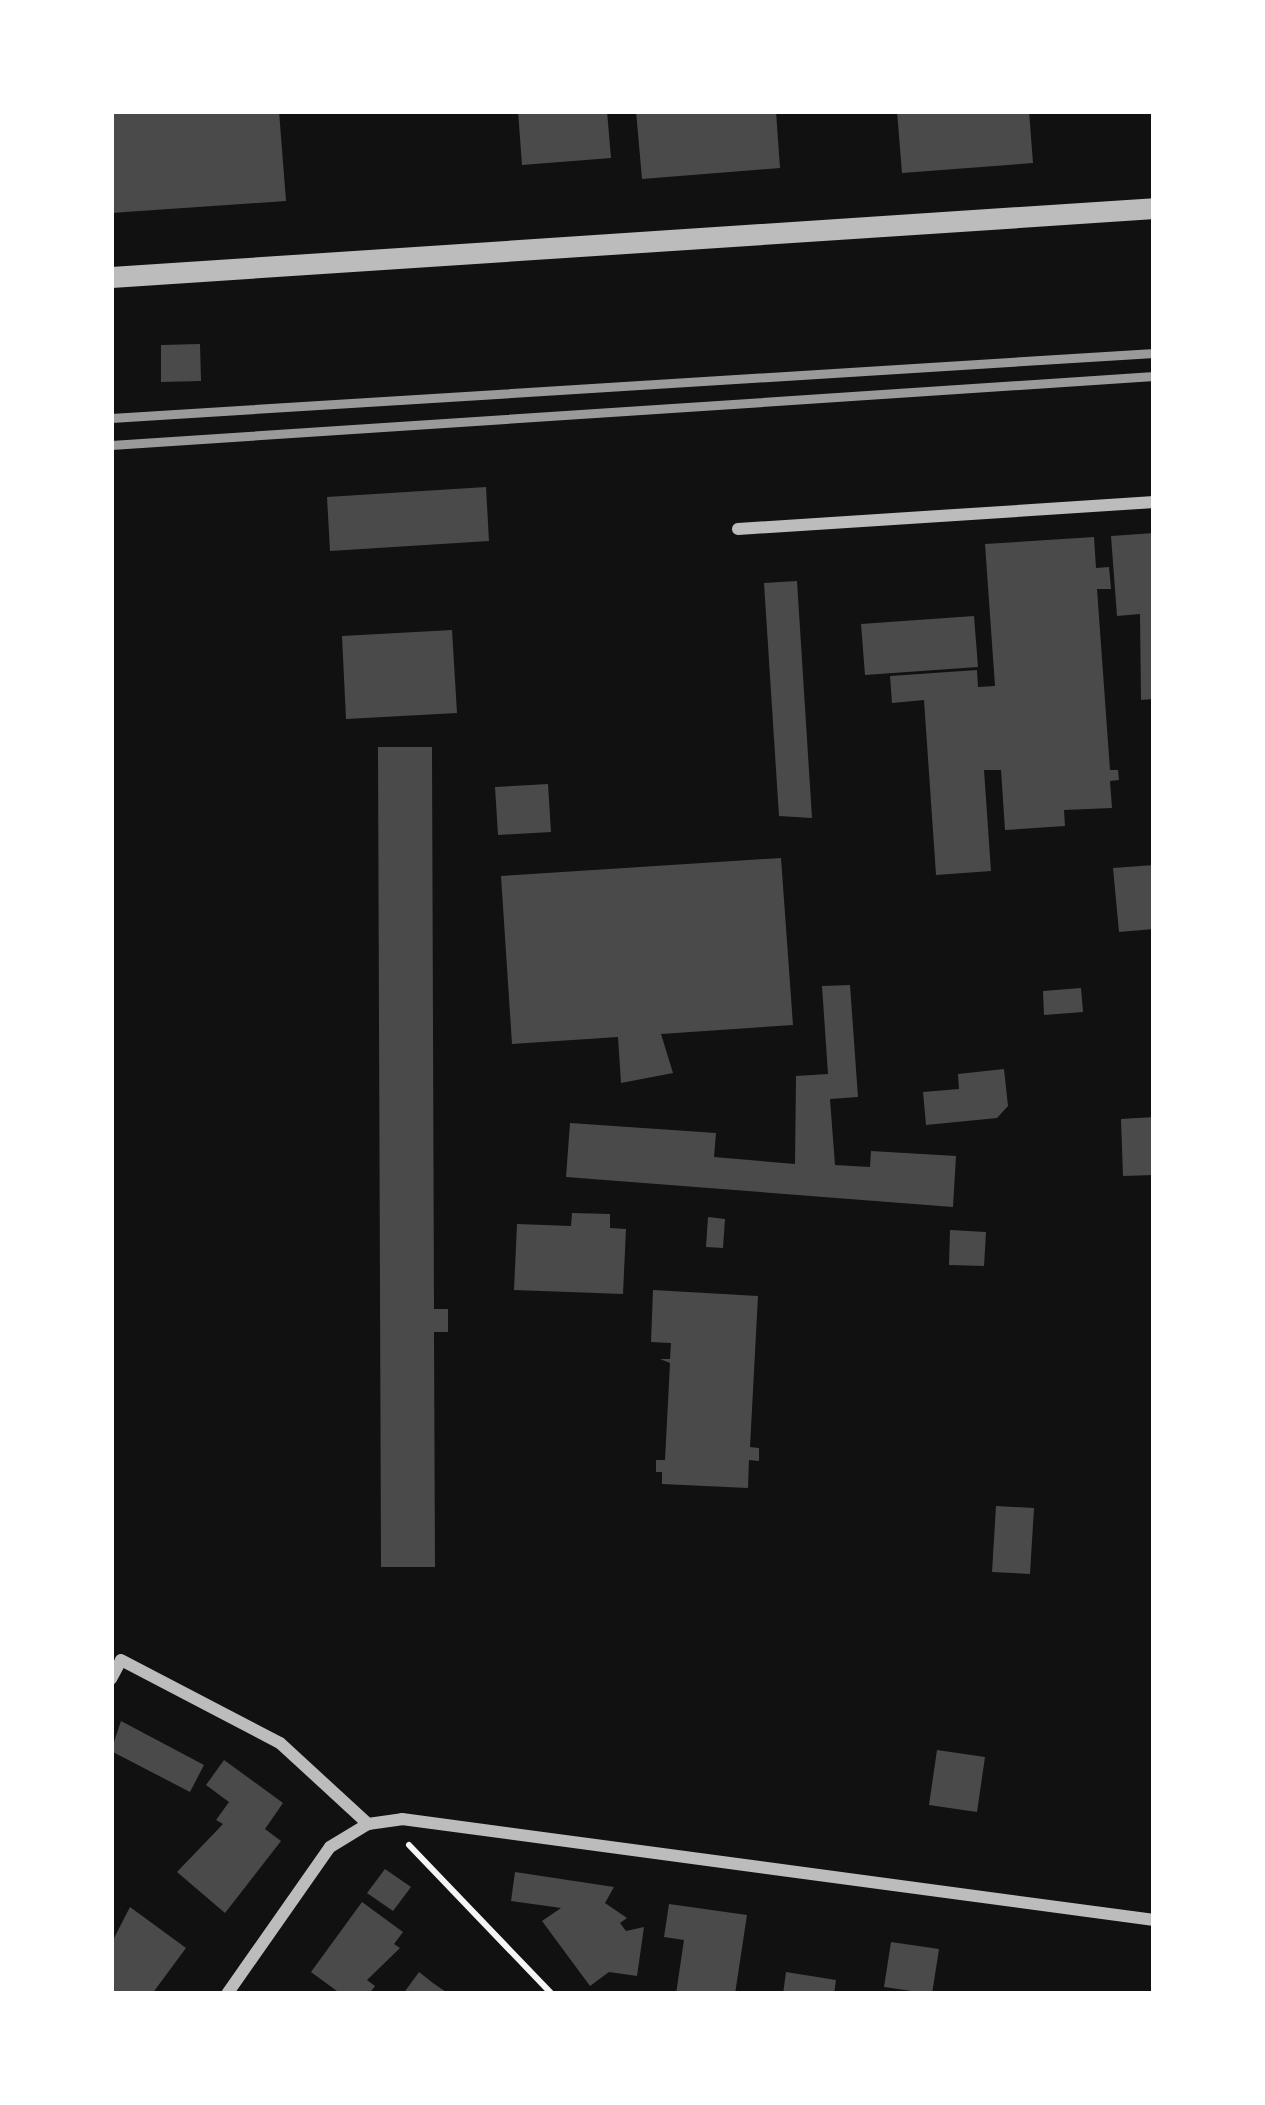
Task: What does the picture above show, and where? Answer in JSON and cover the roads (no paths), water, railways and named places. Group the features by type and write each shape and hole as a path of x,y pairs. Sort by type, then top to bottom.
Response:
{"street":[{"path":"111,277 1154,208"},
{"path":"739,529 1154,502"},
{"path":"111,1679 121,1660 280,1743 368,1824"},
{"path":"234,1992 330,1847 368,1824 442,1820 1154,1920"}],"railway":[{"path":"111,418 1154,353"},
{"path":"111,445 1154,376"}]}
